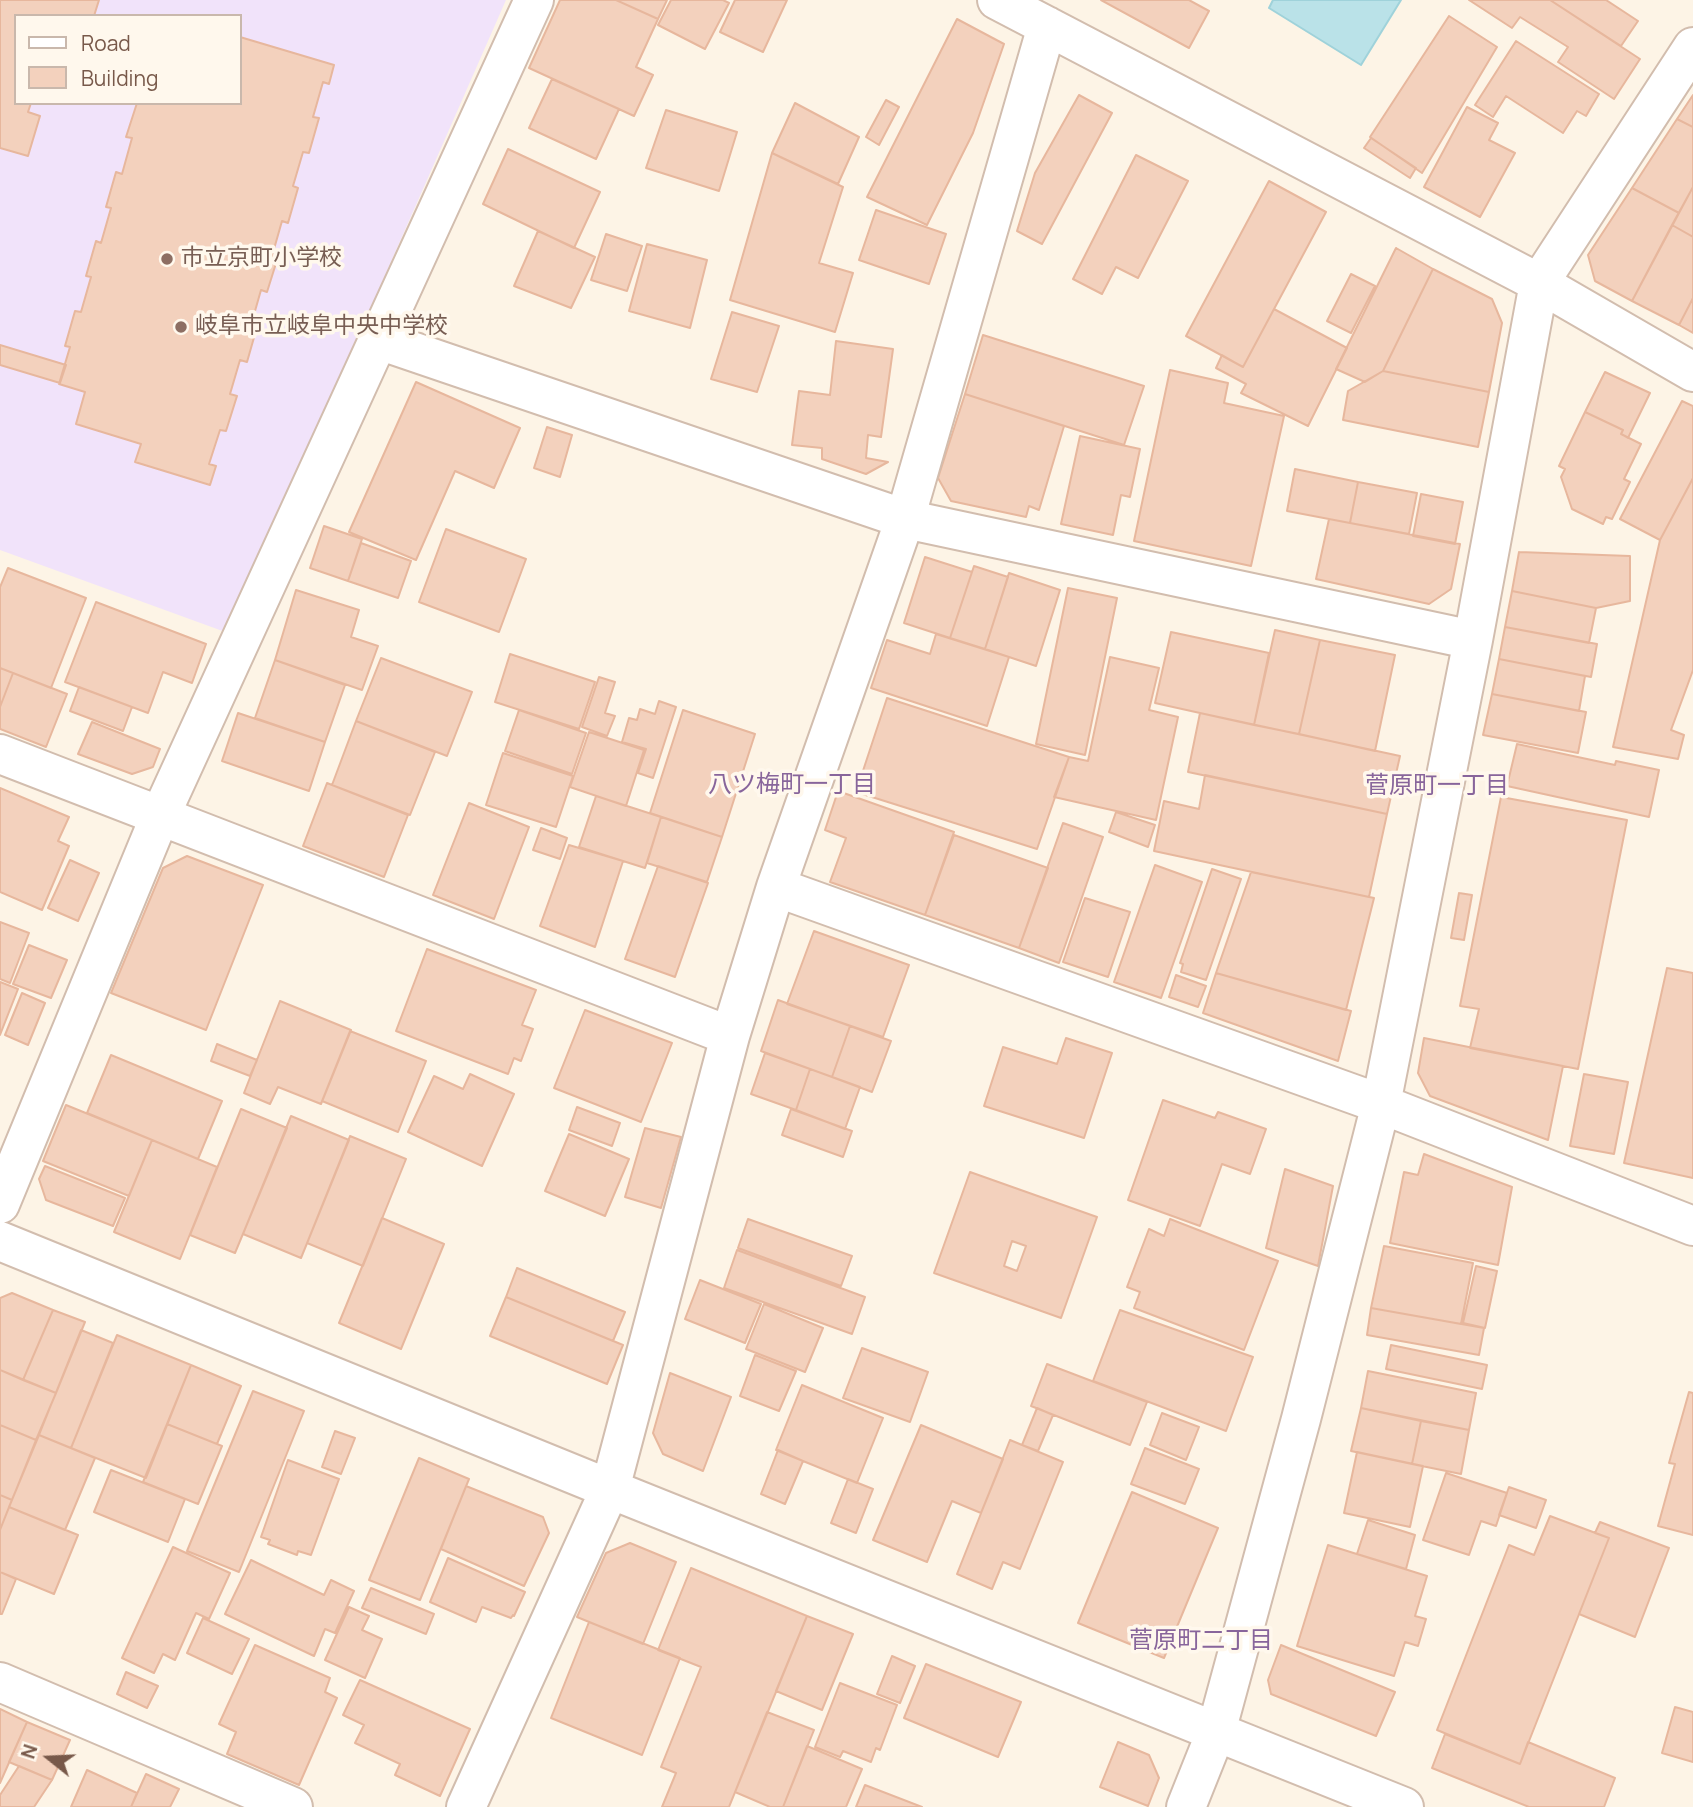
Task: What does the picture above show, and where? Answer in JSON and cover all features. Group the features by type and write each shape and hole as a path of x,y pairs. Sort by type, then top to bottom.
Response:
{"street":[{"path":"0,1204 160,816 534,0"},
{"path":"997,0 1539,284 1693,372"},
{"path":"466,1807 610,1489 730,1036 776,887 905,519 1047,26"},
{"path":"1186,1807 1216,1732 1301,1419 1381,1104 1473,640 1539,284 1693,47"},
{"path":"379,340 905,519 1473,640"},
{"path":"0,754 730,1036"},
{"path":"776,887 1381,1104 1693,1226"},
{"path":"0,1241 1404,1807"},
{"path":"0,1682 293,1807"}],"shaded area":[{"name":"岐阜市立岐阜中央中学校","path":"0,0 506,0 228,633 0,550"}],"water":[{"path":"1273,0 1401,0 1361,65 1269,8"}],"building":[{"path":"0,0 99,0 95,14 14,14 14,105 30,105 28,112 40,116 28,156 0,148"},
{"path":"560,0 616,0 658,19 636,67 653,75 634,116 529,68"},
{"path":"616,0 667,0 658,19"},
{"path":"671,0 723,0 729,3 705,49 658,25"},
{"path":"735,0 787,0 763,52 720,32"},
{"path":"1101,0 1189,0 1209,11 1189,48"},
{"path":"1469,0 1550,0 1640,59 1614,99 1558,62 1568,47 1520,17 1512,28"},
{"path":"1550,0 1606,0 1638,21 1621,46"},
{"path":"1449,16 1497,47 1422,173 1370,137"},
{"path":"957,19 1004,44 973,133 927,225 867,197"},
{"path":"242,38 334,65 329,84 323,82 313,117 319,118 309,153 303,152 293,186 298,188 288,223 282,221 272,256 278,257 267,292 261,290 251,325 257,327 247,362 240,360 230,394 237,396 226,431 220,430 209,464 216,466 210,485 135,462 141,444 76,424 85,392 59,384 70,347 65,346 75,311 81,312 91,277 86,276 96,241 101,243 111,208 106,207 116,172 122,174 132,138 126,137 136,105 242,105"},
{"path":"1516,41 1599,94 1586,116 1577,111 1563,133 1506,96 1493,117 1475,105"},
{"path":"552,79 619,109 596,159 529,128"},
{"path":"1079,95 1112,113 1042,244 1017,231 1035,173"},
{"path":"1693,95 1693,127 1677,119"},
{"path":"886,100 899,107 879,145 866,137"},
{"path":"795,103 859,137 838,184 772,153"},
{"path":"1467,107 1498,123 1489,140 1515,153 1480,217 1424,187"},
{"path":"666,110 737,132 719,191 646,168"},
{"path":"1677,119 1693,127 1693,187 1679,213 1632,188"},
{"path":"1371,138 1416,168 1410,178 1364,148"},
{"path":"508,149 600,192 574,248 483,204"},
{"path":"772,153 843,187 819,263 853,273 835,332 730,300"},
{"path":"1136,155 1188,181 1138,278 1116,267 1102,294 1073,279"},
{"path":"1269,181 1326,212 1243,367 1186,336"},
{"path":"1693,187 1693,237 1672,225"},
{"path":"1632,188 1679,213 1632,301 1595,281 1588,255"},
{"path":"876,210 946,234 929,284 859,260"},
{"path":"1672,225 1693,237 1693,298 1679,325 1632,301"},
{"path":"538,231 595,257 571,308 514,286"},
{"path":"606,234 642,246 627,291 591,280"},
{"path":"647,244 707,260 690,328 629,311"},
{"path":"1396,248 1433,269 1383,371 1365,382 1336,369"},
{"path":"1433,269 1492,299 1502,323 1489,392 1383,371"},
{"path":"1351,274 1375,286 1351,333 1327,321"},
{"path":"1693,298 1693,333 1679,325"},
{"path":"1274,309 1347,348 1308,426 1241,393 1246,384 1216,368 1222,355 1243,367"},
{"path":"732,312 779,326 757,392 711,379"},
{"path":"983,335 1144,386 1124,445 965,394"},
{"path":"836,341 893,349 881,437 868,435 866,458 888,462 866,474 822,459 822,448 792,445 799,391 830,395"},
{"path":"0,345 66,365 60,383 0,365"},
{"path":"1170,370 1228,383 1224,403 1284,416 1251,566 1134,541"},
{"path":"1383,371 1489,392 1478,447 1343,420 1348,391"},
{"path":"1605,372 1650,393 1628,438 1621,434 1623,430 1585,412"},
{"path":"416,382 520,428 494,488 455,471 416,560 349,532"},
{"path":"965,394 1064,426 1039,510 1029,506 1026,517 951,501 938,478"},
{"path":"1682,401 1693,406 1693,478 1660,540 1620,519"},
{"path":"1585,412 1623,430 1621,434 1641,444 1624,479 1630,482 1612,519 1606,517 1603,524 1572,509 1561,477 1565,469 1559,466"},
{"path":"547,427 572,435 560,477 534,468"},
{"path":"1080,436 1140,449 1130,497 1121,495 1113,535 1061,524"},
{"path":"1295,469 1358,482 1350,523 1287,511"},
{"path":"1693,478 1693,670 1671,730 1684,735 1678,759 1613,747 1660,540"},
{"path":"1358,482 1417,493 1409,534 1350,523"},
{"path":"1421,494 1463,502 1455,544 1413,536"},
{"path":"1329,519 1460,544 1451,589 1429,604 1316,579"},
{"path":"324,526 362,539 348,581 310,568"},
{"path":"446,529 526,559 499,632 419,602"},
{"path":"361,543 411,561 398,598 348,581"},
{"path":"1519,552 1630,556 1630,601 1596,608 1512,591"},
{"path":"925,557 972,572 950,638 904,623"},
{"path":"974,566 1008,577 985,649 950,638"},
{"path":"8,568 86,598 51,688 0,668 0,587"},
{"path":"1009,573 1060,590 1036,666 985,649"},
{"path":"1068,588 1117,598 1085,755 1036,744"},
{"path":"296,590 359,610 351,637 378,646 362,690 275,660"},
{"path":"1512,591 1596,608 1589,643 1505,627"},
{"path":"96,602 206,644 192,683 163,672 148,713 65,682"},
{"path":"1505,627 1597,644 1591,677 1499,659"},
{"path":"1275,630 1320,640 1299,734 1254,725"},
{"path":"1171,632 1269,653 1254,725 1155,703"},
{"path":"936,634 1009,657 987,726 871,688 887,640 930,654"},
{"path":"1320,640 1395,655 1375,751 1299,734"},
{"path":"510,654 595,682 579,729 495,702"},
{"path":"1110,657 1159,668 1149,710 1178,717 1156,820 1054,797 1069,757 1088,761"},
{"path":"381,658 472,692 447,756 356,721"},
{"path":"1499,659 1585,676 1579,711 1492,694"},
{"path":"275,660 345,685 325,742 255,718"},
{"path":"0,668 13,673 0,707"},
{"path":"13,673 67,694 46,747 0,729 0,707"},
{"path":"599,677 615,682 605,713 615,716 607,736 582,727"},
{"path":"79,687 132,707 123,731 70,711"},
{"path":"1492,694 1586,712 1578,753 1483,735"},
{"path":"887,698 1069,757 1037,849 856,792"},
{"path":"659,701 676,707 653,778 638,773 646,749 622,742 629,718 637,720 640,709 655,714"},
{"path":"519,710 586,733 572,774 505,751"},
{"path":"683,710 755,734 722,837 650,813"},
{"path":"238,713 325,742 309,791 222,761"},
{"path":"1200,713 1400,756 1387,814 1188,772"},
{"path":"356,721 435,752 410,815 332,785"},
{"path":"92,722 160,749 153,767 132,774 78,754"},
{"path":"589,732 644,750 626,806 570,787"},
{"path":"1517,744 1615,765 1616,761 1659,770 1649,817 1507,786"},
{"path":"503,753 573,776 556,827 486,805"},
{"path":"1205,775 1387,814 1369,897 1154,851 1164,801 1199,809"},
{"path":"327,783 408,815 384,877 303,846"},
{"path":"0,788 69,817 58,841 69,846 42,910 0,892"},
{"path":"838,791 954,832 925,915 830,882 846,838 825,830"},
{"path":"596,796 661,817 645,868 579,847"},
{"path":"1501,797 1627,820 1578,1069 1470,1048 1479,1009 1460,1006"},
{"path":"469,803 529,827 494,919 433,895"},
{"path":"1116,812 1155,825 1148,847 1109,832"},
{"path":"661,817 722,837 707,882 647,863"},
{"path":"1063,823 1103,837 1059,963 1019,948"},
{"path":"541,828 567,838 560,859 533,850"},
{"path":"954,835 1048,868 1019,948 925,915"},
{"path":"569,845 623,861 595,947 540,926"},
{"path":"187,856 263,885 206,1030 111,993 163,868"},
{"path":"70,860 99,873 78,921 48,908"},
{"path":"1155,865 1202,882 1161,998 1114,982"},
{"path":"658,866 708,883 675,977 625,959"},
{"path":"1212,869 1241,879 1206,980 1181,972 1183,964 1180,963"},
{"path":"1251,872 1374,898 1346,1010 1216,973"},
{"path":"1459,893 1472,895 1464,940 1451,938"},
{"path":"1085,898 1130,912 1108,977 1063,962"},
{"path":"0,922 29,933 10,983 0,979"},
{"path":"814,931 909,965 883,1037 787,1004"},
{"path":"29,945 67,960 51,998 13,984"},
{"path":"427,949 536,990 522,1025 533,1029 521,1061 514,1058 508,1074 396,1031"},
{"path":"1667,968 1693,973 1693,1178 1624,1163"},
{"path":"1216,973 1351,1011 1338,1061 1203,1013"},
{"path":"1176,975 1206,986 1198,1007 1169,997"},
{"path":"0,982 18,989 0,1035"},
{"path":"22,993 45,1003 28,1045 5,1035"},
{"path":"778,1000 850,1026 832,1077 761,1051"},
{"path":"280,1001 351,1030 321,1104 278,1087 270,1104 244,1093"},
{"path":"585,1010 672,1043 641,1122 554,1088"},
{"path":"850,1026 891,1041 872,1092 832,1077"},
{"path":"350,1031 426,1061 398,1132 322,1101"},
{"path":"1066,1038 1112,1053 1084,1138 984,1106 1003,1047 1057,1064"},
{"path":"1424,1038 1563,1066 1548,1140 1430,1096 1418,1073"},
{"path":"217,1044 257,1060 250,1076 211,1061"},
{"path":"765,1053 810,1069 796,1110 751,1094"},
{"path":"111,1055 222,1101 198,1159 87,1113"},
{"path":"810,1069 860,1087 845,1129 796,1110"},
{"path":"470,1074 514,1094 482,1166 408,1132 434,1076 463,1089"},
{"path":"1584,1074 1628,1082 1614,1154 1570,1146"},
{"path":"1163,1100 1215,1118 1218,1112 1266,1129 1250,1174 1222,1164 1200,1226 1128,1200"},
{"path":"66,1105 152,1140 129,1196 43,1161"},
{"path":"577,1107 620,1123 612,1146 569,1130"},
{"path":"241,1109 287,1128 235,1253 190,1235"},
{"path":"791,1109 852,1131 843,1157 782,1135"},
{"path":"291,1116 349,1140 301,1258 243,1234"},
{"path":"645,1128 681,1137 661,1208 625,1197"},
{"path":"569,1134 629,1159 605,1216 545,1191"},
{"path":"350,1136 406,1159 363,1266 307,1243"},
{"path":"152,1140 217,1167 180,1259 114,1232"},
{"path":"1424,1154 1512,1187 1498,1265 1390,1243 1404,1172 1418,1175"},
{"path":"45,1166 125,1198 113,1226 46,1200 39,1179"},
{"path":"1285,1169 1333,1186 1318,1266 1266,1248"},
{"path":"970,1172 1097,1217 1061,1318 934,1273","holes":["1012,1241 1026,1246 1017,1271 1004,1266"]},
{"path":"382,1218 444,1244 401,1349 339,1323"},
{"path":"748,1219 852,1256 841,1286 738,1248"},
{"path":"1170,1219 1278,1261 1244,1350 1134,1308 1140,1292 1127,1287 1149,1229 1164,1236"},
{"path":"1384,1246 1473,1263 1461,1324 1371,1308"},
{"path":"737,1250 865,1297 852,1334 724,1288"},
{"path":"1476,1266 1497,1271 1485,1328 1463,1323"},
{"path":"517,1268 625,1312 613,1341 506,1297"},
{"path":"700,1280 761,1304 745,1343 685,1319"},
{"path":"12,1293 53,1310 23,1380 0,1370 0,1298"},
{"path":"506,1297 623,1345 607,1384 490,1336"},
{"path":"764,1304 823,1328 805,1372 746,1349"},
{"path":"1371,1308 1484,1328 1479,1355 1367,1335"},
{"path":"53,1310 85,1322 56,1393 23,1380"},
{"path":"1120,1310 1253,1357 1226,1431 1093,1381"},
{"path":"81,1330 113,1343 71,1448 39,1435"},
{"path":"117,1335 191,1365 146,1478 71,1448"},
{"path":"1391,1345 1487,1365 1482,1389 1386,1369"},
{"path":"862,1348 928,1372 910,1422 843,1398"},
{"path":"755,1355 796,1371 779,1411 740,1396"},
{"path":"1047,1364 1147,1402 1130,1445 1031,1406"},
{"path":"191,1365 241,1386 217,1444 167,1424"},
{"path":"0,1370 56,1393 36,1440 0,1425"},
{"path":"1368,1371 1476,1393 1469,1430 1361,1408"},
{"path":"670,1373 731,1397 703,1471 663,1454 653,1433"},
{"path":"802,1385 883,1418 857,1483 776,1450"},
{"path":"253,1391 304,1411 239,1572 187,1551"},
{"path":"1689,1392 1693,1393 1693,1535 1658,1526 1675,1464 1669,1463"},
{"path":"1037,1408 1053,1415 1038,1451 1022,1445"},
{"path":"1361,1408 1421,1421 1412,1464 1351,1451"},
{"path":"1162,1413 1199,1427 1186,1460 1150,1445"},
{"path":"1421,1421 1469,1430 1461,1474 1412,1464"},
{"path":"167,1424 222,1446 198,1504 143,1482"},
{"path":"0,1425 36,1440 12,1500 0,1495"},
{"path":"921,1425 1003,1459 981,1513 952,1501 927,1562 873,1540"},
{"path":"335,1431 355,1438 341,1474 322,1467"},
{"path":"39,1435 95,1458 65,1530 9,1507"},
{"path":"1010,1440 1063,1462 1020,1569 1003,1562 992,1589 957,1574"},
{"path":"1145,1448 1199,1469 1185,1504 1131,1484"},
{"path":"778,1450 803,1461 785,1504 761,1494"},
{"path":"1357,1452 1423,1466 1410,1527 1344,1513"},
{"path":"419,1458 469,1479 420,1600 369,1580"},
{"path":"288,1460 339,1479 311,1555 298,1551 297,1555 268,1544 270,1540 261,1537"},
{"path":"111,1470 185,1499 168,1542 94,1512"},
{"path":"1446,1473 1507,1493 1496,1526 1481,1521 1469,1555 1423,1540"},
{"path":"848,1479 873,1489 856,1533 831,1523"},
{"path":"466,1486 543,1517 549,1533 524,1586 441,1549"},
{"path":"1509,1487 1546,1500 1536,1528 1499,1515"},
{"path":"1132,1492 1218,1528 1164,1658 1078,1623"},
{"path":"0,1495 12,1500 0,1530"},
{"path":"9,1507 78,1535 54,1594 0,1572 0,1530"},
{"path":"1550,1516 1609,1538 1520,1764 1437,1730 1509,1545 1534,1555"},
{"path":"1368,1520 1415,1535 1406,1569 1357,1554"},
{"path":"1600,1522 1669,1548 1635,1637 1579,1614 1609,1538 1595,1533"},
{"path":"630,1543 676,1562 643,1644 577,1617 606,1553"},
{"path":"1328,1545 1427,1576 1415,1616 1426,1619 1418,1646 1405,1642 1394,1676 1297,1646"},
{"path":"173,1547 230,1573 209,1619 196,1613 175,1660 163,1654 154,1673 122,1658"},
{"path":"448,1558 525,1592 514,1616 511,1618 482,1607 476,1622 430,1602"},
{"path":"251,1560 324,1595 331,1580 354,1591 335,1633 325,1629 314,1656 225,1614"},
{"path":"691,1568 807,1616 729,1807 662,1807 676,1773 661,1767 701,1667 658,1650"},
{"path":"0,1572 16,1579 2,1614 0,1614"},
{"path":"371,1588 434,1614 426,1634 362,1608"},
{"path":"349,1607 369,1616 362,1630 382,1639 365,1678 325,1660"},
{"path":"807,1616 853,1634 822,1710 776,1691"},
{"path":"203,1618 249,1639 232,1674 187,1653"},
{"path":"589,1622 680,1658 642,1755 551,1718"},
{"path":"255,1645 330,1678 325,1692 337,1698 299,1785 227,1754 236,1732 219,1724"},
{"path":"1281,1645 1395,1692 1376,1736 1271,1694 1268,1680"},
{"path":"892,1656 915,1666 900,1703 877,1694"},
{"path":"926,1664 1021,1702 998,1757 904,1718"},
{"path":"126,1672 158,1686 147,1708 117,1694"},
{"path":"360,1680 470,1729 440,1796 395,1775 400,1764 355,1743 364,1725 343,1715"},
{"path":"840,1683 897,1705 880,1750 876,1748 871,1762 843,1751 840,1757 815,1747"},
{"path":"1675,1707 1693,1712 1693,1762 1662,1753"},
{"path":"0,1709 27,1722 0,1783"},
{"path":"767,1712 814,1730 783,1807 770,1807 735,1792"},
{"path":"27,1722 70,1740 52,1780 9,1762"},
{"path":"1445,1734 1520,1764 1528,1742 1615,1778 1604,1807 1529,1807 1432,1768"},
{"path":"1118,1742 1149,1755 1159,1778 1148,1806 1100,1787"},
{"path":"807,1746 862,1769 846,1807 783,1807"},
{"path":"19,1766 52,1780 34,1807 0,1807 0,1795"},
{"path":"87,1770 137,1793 131,1807 71,1807"},
{"path":"146,1774 179,1789 170,1807 131,1807"},
{"path":"865,1785 922,1807 856,1807"}],"place":[{"name":"市立京町小学校","path":"167,259"},
{"name":"岐阜市立岐阜中央中学校","path":"181,327"}],"district":[{"name":"八ツ梅町一丁目","path":"792,785"},
{"name":"菅原町一丁目","path":"1437,786"},
{"name":"菅原町二丁目","path":"1201,1641"}]}
